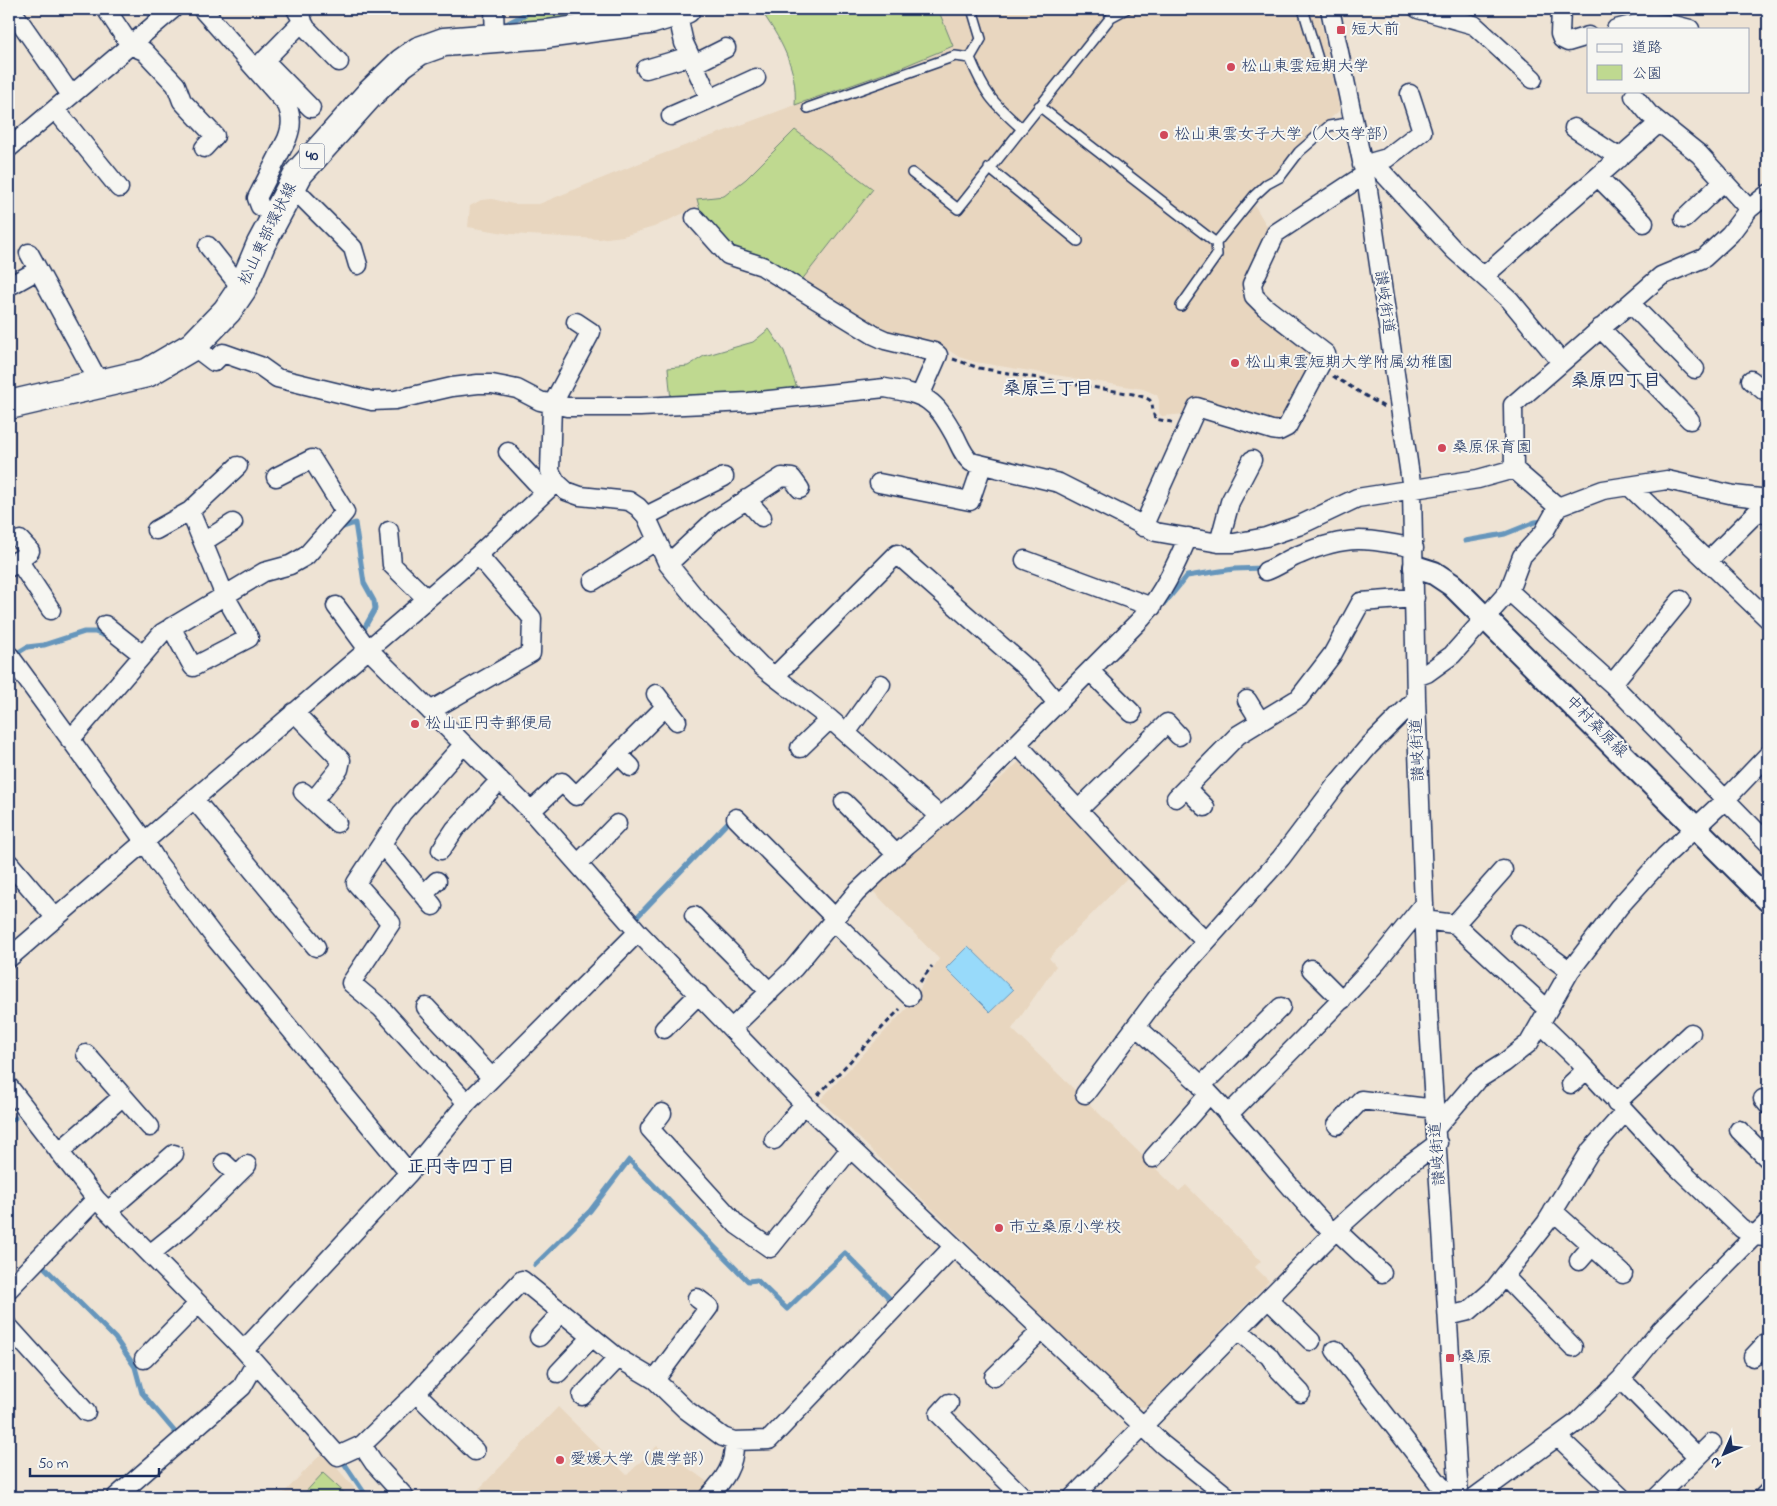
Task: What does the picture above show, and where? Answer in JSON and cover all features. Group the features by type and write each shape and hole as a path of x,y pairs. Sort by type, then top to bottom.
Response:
{"main road":[{"name":"松山東部環状線","path":"9,403 147,373 193,346 227,311 242,289 275,216 299,172 402,64 419,51 444,42 547,34 650,20 682,10"}],"street":[{"path":"11,9 71,95"},
{"path":"106,9 130,45 144,51 176,85 182,101 215,136 204,148"},
{"path":"9,147 173,9"},
{"path":"202,9 260,64 311,108"},
{"path":"494,9 495,38"},
{"name":"讃岐街道","path":"1330,9 1353,122 1367,168 1412,489 1415,558 1416,699 1428,1009 1438,1135 1459,1497"},
{"path":"1418,9 1474,25 1533,79"},
{"path":"1560,9 1560,34 1562,39 1568,42 1587,36"},
{"path":"682,10 684,43 710,99"},
{"path":"260,64 300,13"},
{"path":"300,13 306,28 339,62"},
{"path":"1619,28 1640,22 1663,23 1686,28"},
{"path":"646,69 692,60 726,48"},
{"path":"260,64 287,105 292,117 291,129 287,139 257,198 260,206 275,216"},
{"path":"670,116 756,78"},
{"path":"1143,527 1188,423 1197,407 1279,431 1287,427 1291,421 1326,354 1265,307 1254,296 1252,284 1276,233 1367,168 1387,158 1422,130 1410,94"},
{"path":"1634,96 1659,123 1699,154 1750,209"},
{"path":"54,109 119,188"},
{"path":"1484,276 1659,123"},
{"path":"1574,128 1620,158"},
{"path":"1367,168 1510,300 1561,362"},
{"path":"1598,177 1644,223"},
{"path":"1684,219 1724,181"},
{"path":"291,186 353,248 358,265"},
{"path":"1558,507 1514,469 1512,405 1661,276 1704,258 1730,234 1750,209 1768,194"},
{"path":"695,218 728,255 762,266 884,340 934,352 938,355 920,396"},
{"path":"208,246 242,289"},
{"path":"29,253 100,384"},
{"path":"13,284 38,270"},
{"path":"1630,303 1694,369"},
{"path":"9,958 478,554 550,487 552,405 591,332 576,322"},
{"path":"1600,328 1690,420"},
{"path":"193,346 214,362 223,353 260,366 277,378 372,401 395,400 452,387 492,384 516,389 552,405 567,407 640,407 748,402 885,388 920,396 939,407 964,456 971,462 1059,483 1156,532 1219,543 1234,543 1266,537 1298,526 1357,498 1478,479 1514,469"},
{"path":"1751,380 1768,394"},
{"path":"508,452 550,487 580,496 629,501 646,516 668,564 702,606 761,666 830,719 941,817"},
{"path":"70,740 162,633 264,572 290,565 306,556 345,512 312,459 276,477"},
{"path":"1219,543 1230,502 1252,460"},
{"path":"156,530 190,511 238,466"},
{"path":"879,483 970,501 982,466"},
{"path":"646,516 724,477"},
{"path":"668,564 697,534 746,499 782,477 792,478 800,489"},
{"path":"1416,677 1428,673 1452,655 1509,591 1522,556 1544,532 1558,507 1603,490 1631,488 1667,480 1734,495 1768,499"},
{"path":"1631,488 1768,619"},
{"path":"746,499 762,517"},
{"path":"171,627 193,667 249,638 225,596 190,511"},
{"path":"1708,561 1756,513 1768,514"},
{"path":"203,542 233,522"},
{"path":"389,530 392,565 426,598"},
{"path":"732,1028 794,968 856,893 941,817 1017,744 1152,607 1169,582 1188,537"},
{"path":"1266,571 1282,565 1298,554 1350,539 1380,541 1415,558"},
{"path":"20,540 30,551 13,564 51,610"},
{"path":"592,581 657,540"},
{"path":"430,711 531,653 532,618 478,554"},
{"path":"775,676 897,554 1032,673 1058,703"},
{"name":"中村桑原線","path":"1415,558 1452,585 1768,900"},
{"path":"1025,560 1152,607"},
{"path":"1509,591 1612,684 1768,843"},
{"path":"1205,807 1181,793 1238,735 1299,698 1332,654 1360,602 1415,598"},
{"path":"1612,684 1681,600"},
{"path":"336,606 367,648 531,811 638,932 850,1149 1163,1445 1228,1497"},
{"path":"105,625 143,655"},
{"path":"9,655 145,842 158,863 215,938 409,1173"},
{"path":"1090,671 1132,713"},
{"path":"846,733 880,684"},
{"path":"1085,1094 1163,990 1281,858 1336,785 1369,746 1416,699"},
{"path":"531,811 562,782 576,796 618,754 661,700 677,721"},
{"path":"1247,700 1260,721"},
{"path":"294,712 341,760 340,769 308,797 337,823"},
{"path":"800,748 830,719"},
{"path":"1078,810 1167,723 1179,736"},
{"path":"464,744 402,813 356,884 391,923 351,983 381,1008 467,1103"},
{"path":"1017,744 1134,871 1205,941"},
{"path":"618,754 631,768"},
{"path":"1073,1497 1335,1232 1438,1135 1477,1080 1504,1063 1529,1042 1570,971 1639,884 1768,755"},
{"path":"441,850 455,829 500,780"},
{"path":"194,799 316,947"},
{"path":"844,802 897,855"},
{"path":"736,818 910,996"},
{"path":"578,864 617,824"},
{"path":"382,844 428,899 437,881"},
{"path":"9,863 55,917"},
{"path":"1455,924 1503,870"},
{"path":"1228,1115 1342,1000 1424,912 1455,924 1544,1017 1586,1070 1620,1107 1692,1181 1741,1228 1761,1237"},
{"path":"694,916 770,992"},
{"path":"244,1350 409,1173 467,1103 638,932"},
{"path":"1520,934 1570,971"},
{"path":"1311,969 1342,1000"},
{"path":"664,1029 699,994"},
{"path":"426,1007 492,1078"},
{"path":"1153,1158 1205,1090 1281,1007"},
{"path":"1136,1026 1205,1090 1309,1209 1382,1273"},
{"path":"1448,1316 1469,1311 1494,1289 1553,1211 1620,1107 1691,1033"},
{"path":"86,1054 150,1127"},
{"path":"1571,1084 1586,1070"},
{"path":"9,1087 102,1205 244,1350 338,1456 362,1445 416,1393 522,1280 618,1358 655,1380 685,1410 724,1438 734,1441 769,1440 953,1247"},
{"path":"59,1152 123,1096"},
{"path":"1337,1125 1361,1100 1436,1109"},
{"path":"774,1140 806,1105"},
{"path":"662,1113 650,1129 736,1225 770,1248 850,1149"},
{"path":"1738,1130 1768,1160"},
{"path":"9,1289 102,1205 174,1154"},
{"path":"150,1254 186,1225 242,1170 224,1162"},
{"path":"1553,1211 1623,1274"},
{"path":"1475,1497 1558,1437 1621,1379 1660,1331 1761,1237 1768,1222"},
{"path":"1580,1261 1592,1246"},
{"path":"1504,1276 1573,1347"},
{"path":"655,1380 708,1307 697,1298"},
{"path":"1268,1299 1311,1341"},
{"path":"144,1359 198,1304"},
{"path":"539,1337 562,1312"},
{"path":"9,1327 86,1412"},
{"path":"994,1377 1042,1330"},
{"path":"1238,1330 1269,1356 1278,1369 1301,1393"},
{"path":"558,1373 592,1336"},
{"path":"1753,1356 1768,1341"},
{"path":"1335,1350 1439,1484 1453,1497"},
{"path":"582,1396 618,1358"},
{"path":"116,1497 242,1387 255,1364"},
{"path":"1621,1379 1698,1457"},
{"path":"416,1393 475,1451"},
{"path":"949,1403 939,1414 1023,1497"},
{"path":"1558,1437 1621,1497"},
{"path":"708,1497 725,1480 734,1450 734,1441"},
{"path":"1657,1497 1712,1443"},
{"path":"362,1445 374,1463 405,1497"},
{"path":"1763,1497 1768,1492"}],"lane":[{"path":"970,58 981,39 972,9"},
{"path":"912,173 958,209 1111,17 1126,9"},
{"path":"1303,9 1318,59"},
{"path":"808,108 955,56 970,58"},
{"path":"970,58 981,84 993,104 1021,128"},
{"path":"1039,106 1216,243"},
{"path":"1181,306 1217,255 1216,243 1254,196 1280,177 1299,152 1329,126 1353,122"},
{"path":"989,168 1078,240"}],"path":[{"path":"938,355 943,354 979,368 1149,398 1154,404 1155,419 1188,423"},
{"path":"1317,370 1338,378 1384,407 1401,412"},
{"path":"806,1105 899,1011 932,966"}],"shaded area":[{"path":"760,9 1318,9 1340,110 1300,145 1277,175 1265,178 1249,196 1271,233 1249,281 1322,355 1283,423 1186,414 1162,416 1159,413 1157,395 1143,389 975,362 959,357 939,344 886,334 801,281 701,213 699,206 654,227 623,236 599,239 511,234 468,227 470,206 481,200 492,199 513,204 539,204 657,156 795,105 794,77 788,57 776,33"},
{"path":"1019,762 1127,878 1049,958 1056,966 1012,1029 1179,1191 1186,1185 1261,1261 1255,1267 1269,1281 1147,1407 1135,1406 820,1100 908,1007 939,959 872,890 943,824 952,822"},
{"name":"愛媛大学（農学部）","path":"558,1407 627,1475 657,1446 709,1483 695,1497 481,1497 478,1490"},
{"path":"323,1452 362,1497 280,1497"}],"green space":[{"path":"539,9 627,9 583,17 522,23 521,19"},
{"path":"760,9 938,9 953,46 900,68 795,105 794,78 791,66 781,42"},
{"path":"795,130 873,189 801,281 737,252 701,213 697,199 724,196 746,179"},
{"path":"769,329 784,351 798,391 671,401 668,368 688,366 704,356 753,342"},
{"path":"323,1473 349,1497 301,1497"}],"water":[{"path":"968,946 1013,990 990,1012 946,968"}],"waterway":[{"path":"506,24 535,9"},
{"path":"1465,541 1505,534 1535,522 1545,521"},
{"path":"338,529 355,523 364,583 374,601 375,609 361,634"},
{"path":"1165,603 1187,576 1234,569 1263,568"},
{"path":"14,655 27,647 44,645 84,632 95,632 110,638"},
{"path":"636,918 731,819"},
{"path":"9,1122 15,1118"},
{"path":"535,1265 590,1211 629,1160 748,1281 757,1280 787,1309 845,1253 894,1303"},
{"path":"42,1265 115,1338 135,1367 142,1393 175,1432"},
{"path":"344,1463 367,1497"},
{"path":"782,1497 783,1493"}],"place":[{"name":"短大前","path":"1341,30"},
{"name":"松山東雲短期大学","path":"1231,67"},
{"name":"松山東雲女子大学（人文学部）","path":"1164,135"},
{"name":"松山東雲短期大学附属幼稚園","path":"1235,363"},
{"name":"桑原保育園","path":"1442,448"},
{"name":"松山正円寺郵便局","path":"415,724"},
{"name":"市立桑原小学校","path":"999,1228"},
{"name":"桑原","path":"1450,1358"},
{"name":"愛媛大学（農学部）","path":"560,1460"}],"district":[{"name":"桑原四丁目","path":"1616,382"},
{"name":"桑原三丁目","path":"1048,390"},
{"name":"正円寺四丁目","path":"461,1168"}]}
